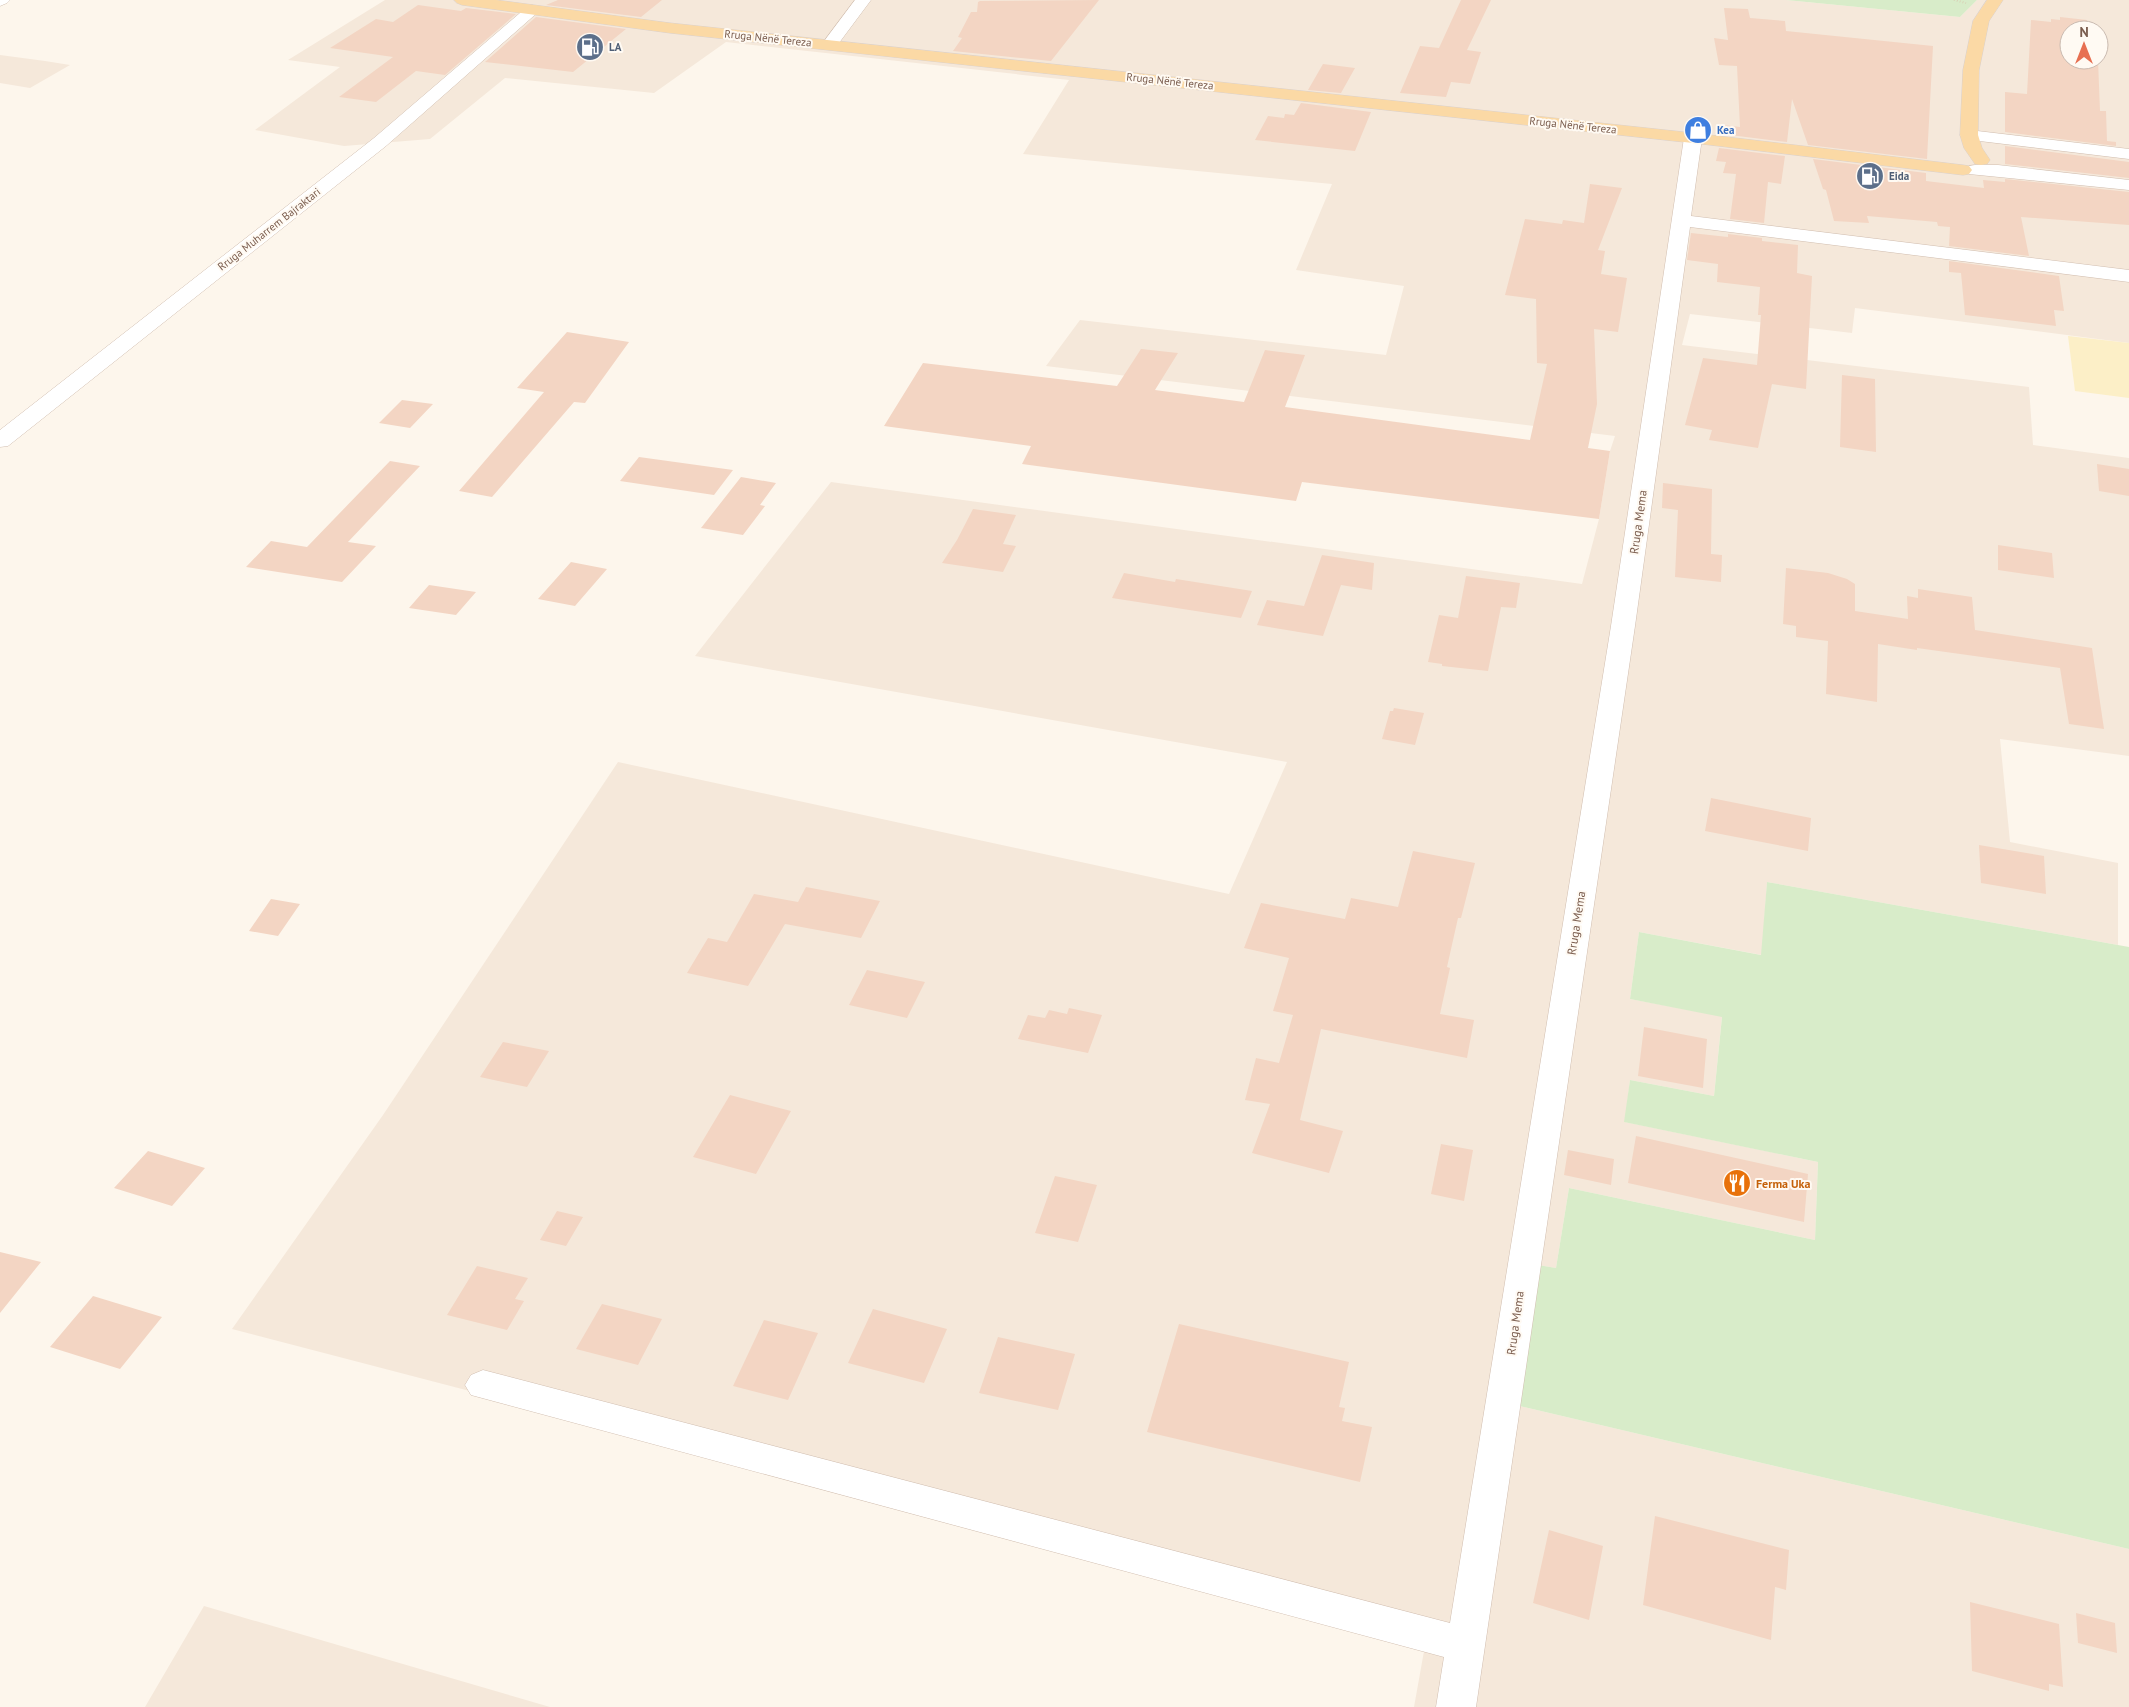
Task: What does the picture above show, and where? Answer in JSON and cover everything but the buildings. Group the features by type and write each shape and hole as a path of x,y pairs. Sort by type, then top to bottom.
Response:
{"main road":[{"name":"Rruga Nënë Tereza","path":"462,0 661,27 1880,159 1972,164"},
{"path":"1972,164 1973,148 1969,135 1971,70 1981,21 1995,0"}],"street":[{"path":"830,44 863,0"},
{"name":"Rruga Muharrem Bajraktari","path":"0,441 380,142 532,10"},
{"path":"1969,135 2129,154"},
{"name":"Rruga Mema","path":"1456,1707 1605,731 1623,626 1693,138"},
{"path":"1972,164 2129,185"},
{"path":"1680,220 2129,276"},
{"path":"483,1385 1466,1644"}],"shaded area":[{"path":"385,0 1786,0 1960,17 1977,0 2129,0 2129,343 1855,308 1852,333 1690,314 1682,345 2029,387 2033,445 2129,458 2129,756 2000,739 2010,842 2118,863 2118,945 1767,882 1762,955 1639,932 1630,999 1722,1016 1714,1096 1630,1080 1625,1122 1818,1162 1815,1240 1569,1188 1556,1268 1538,1265 1515,1405 2129,1549 2129,1707 1414,1707 1426,1640 232,1329 383,1115 618,762 1229,894 1287,762 695,656 831,482 1582,584 1599,519 1610,451 1615,436 1046,366 1080,320 1386,355 1404,286 1296,270 1332,184 1023,154 1069,80 726,42 654,93 505,78 430,139 344,146 255,130 340,67 288,60"},
{"path":"0,55 70,65 30,88 0,83"},
{"path":"204,1606 550,1707 145,1707"}],"green space":[{"path":"1786,0 1977,0 1960,17"},
{"path":"1767,882 2129,947 2129,1549 1515,1405 1538,1265 1556,1268 1569,1188 1815,1240 1818,1162 1624,1122 1630,1080 1714,1096 1722,1017 1630,999 1639,932 1761,955"}],"sand":[{"path":"2068,336 2129,343 2129,398 2075,391"}],"place":[{"name":"LA","path":"590,47"},
{"name":"Kea","path":"1698,130"},
{"name":"Eida","path":"1870,176"},
{"name":"Ferma Uka","path":"1737,1183"}]}
